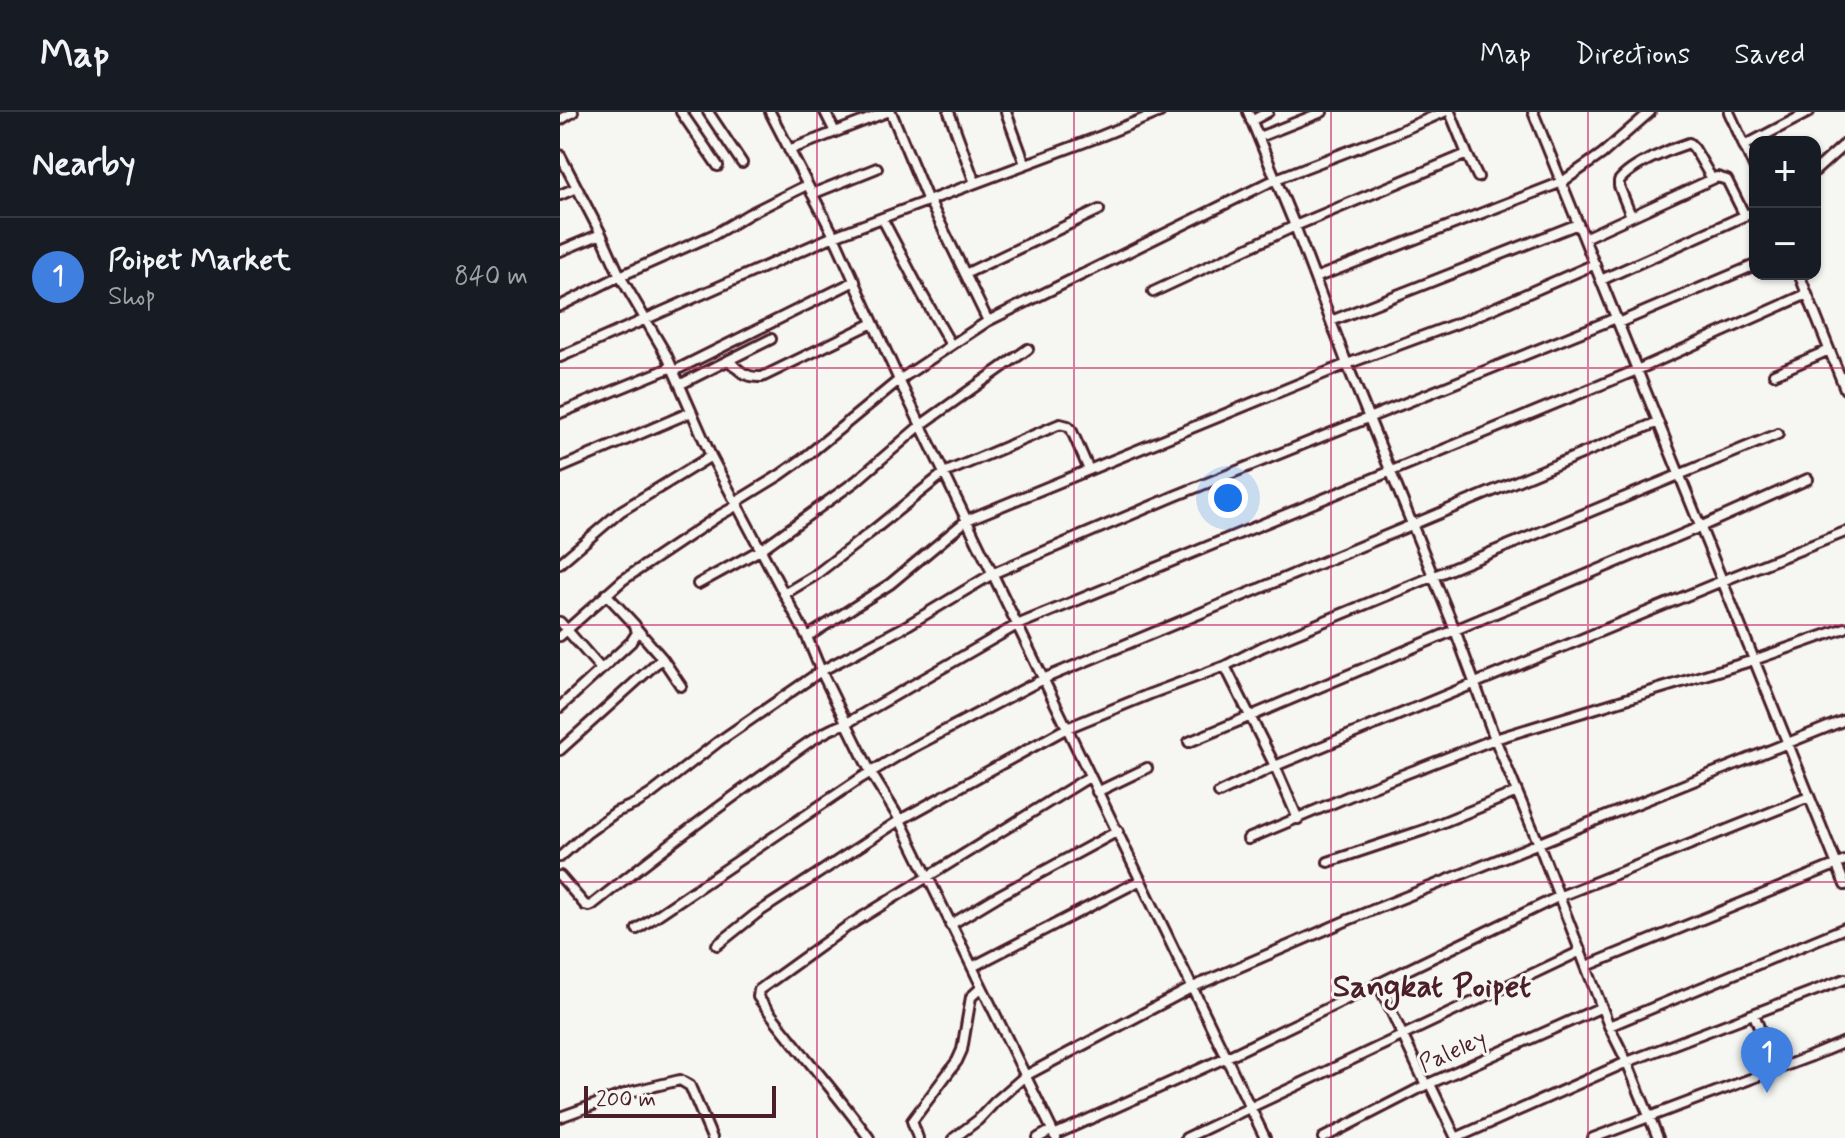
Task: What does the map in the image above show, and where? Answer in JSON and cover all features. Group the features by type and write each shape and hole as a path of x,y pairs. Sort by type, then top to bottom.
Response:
{"street":[{"path":"560,120 573,112"},
{"path":"681,112 718,166"},
{"path":"708,112 742,163"},
{"path":"770,112 834,236 899,380 1265,1138"},
{"path":"825,112 835,132"},
{"path":"789,150 889,112 928,200 988,321"},
{"path":"949,112 975,183"},
{"path":"1006,112 1025,164"},
{"path":"560,357 834,236 1160,112"},
{"path":"1268,112 1250,116 1609,1026 1658,1138"},
{"path":"1259,137 1322,112"},
{"path":"563,633 638,569 804,458 899,380 988,321 1276,179 1444,112"},
{"path":"1450,112 1478,177"},
{"path":"1533,112 1809,797 1841,862 1845,885"},
{"path":"1315,278 1562,182 1602,154 1650,112"},
{"path":"1729,112 1749,156"},
{"path":"1744,146 1809,112"},
{"path":"1631,216 1619,186 1620,179 1667,152 1687,143 1691,145 1712,179"},
{"path":"1821,166 1845,144"},
{"path":"1153,292 1295,226 1467,154"},
{"path":"560,155 620,276 681,384 711,456 807,637 871,773 900,820 1054,1134"},
{"path":"560,306 715,234 749,214 877,168"},
{"path":"1584,238 1721,177 1727,180 1745,216"},
{"path":"560,195 576,188"},
{"path":"965,274 1099,210"},
{"path":"1601,280 1749,214"},
{"path":"882,218 951,345"},
{"path":"1331,321 1578,224"},
{"path":"560,251 601,234"},
{"path":"807,637 890,584 967,520 1347,364 1469,319 1595,264"},
{"path":"560,857 616,812 651,794 729,734 821,671 906,626 994,573 1369,417 1749,267"},
{"path":"1801,280 1845,389"},
{"path":"560,413 673,369 855,281"},
{"path":"560,876 585,905 592,905 746,787 817,737 847,723 1017,625 1637,370 1807,294"},
{"path":"729,360 740,372 753,378 762,377 873,323"},
{"path":"681,384 771,339"},
{"path":"698,584 760,550 856,481 921,425 1028,349"},
{"path":"1774,374 1829,350"},
{"path":"560,468 691,412"},
{"path":"637,929 906,751 1043,679 1658,422"},
{"path":"784,594 814,576 944,473 1060,424 1071,429 1089,470"},
{"path":"717,945 756,914 900,820 1067,728 1225,666 1262,647 1778,434"},
{"path":"560,563 621,511 711,456"},
{"path":"1189,742 1808,479"},
{"path":"1219,793 1275,766 1845,532"},
{"path":"606,594 662,658 681,686"},
{"path":"560,622 563,633 601,669"},
{"path":"1248,839 1495,739 1754,660 1845,628"},
{"path":"560,707 631,642 637,629"},
{"path":"560,750 662,658"},
{"path":"1225,666 1298,819"},
{"path":"954,1138 1025,1076 1193,987 1538,842 1845,720"},
{"path":"1097,792 1147,768"},
{"path":"869,1138 774,1019 758,997 759,990 848,926 1089,777"},
{"path":"1328,862 1424,830 1517,792"},
{"path":"1038,1138 1054,1134 1227,1057 1558,897 1809,797"},
{"path":"950,925 1118,831"},
{"path":"1587,966 1841,862"},
{"path":"972,967 1141,880"},
{"path":"1609,1026 1845,928"},
{"path":"1186,1138 1581,951"},
{"path":"1378,983 1456,1138 1627,1062 1845,979"},
{"path":"918,1138 912,1121 957,1061 962,1050 971,997 982,987"},
{"name":"Paleley","path":"1323,1138 1428,1084 1602,1007"},
{"path":"1754,1014 1775,1070"},
{"path":"1593,1138 1845,1042"},
{"path":"560,1117 630,1092 680,1080 690,1086 712,1138"}],"place":[{"name":"Poipet Market","path":"1767,1093"}],"district":[{"name":"Sangkat Poipet","path":"1432,987"}]}
